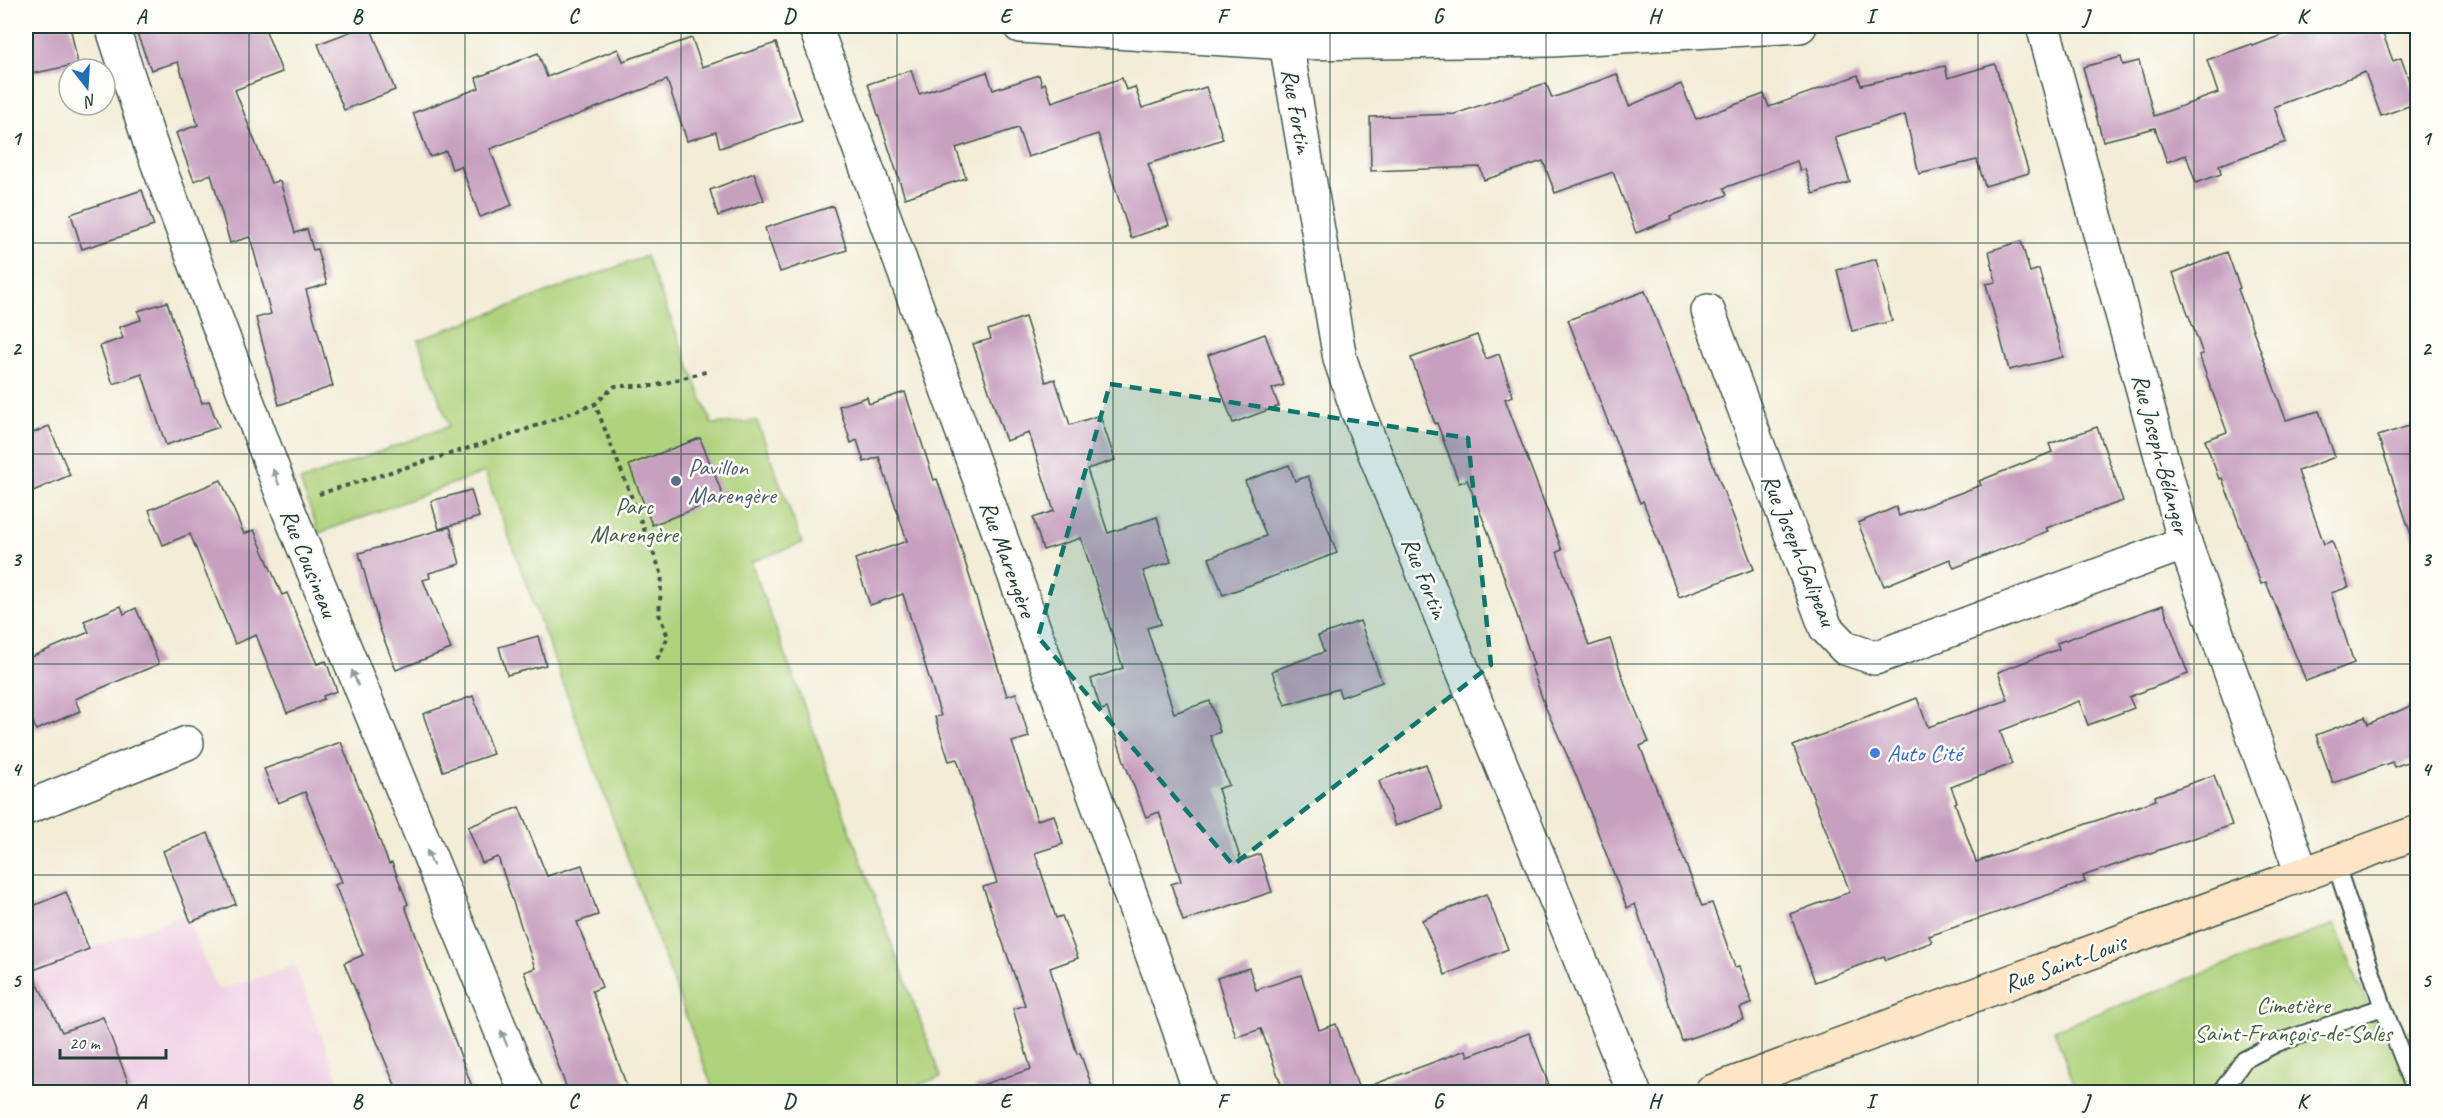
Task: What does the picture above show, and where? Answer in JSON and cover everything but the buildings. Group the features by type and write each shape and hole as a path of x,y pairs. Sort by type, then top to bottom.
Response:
{"main road":[{"name":"Rue Saint-Louis","path":"1711,1092 2418,832"}],"street":[{"name":"Rue Cousineau","path":"112,26 150,143 286,504 526,1092"},
{"name":"Rue Marengère","path":"815,26 1176,1020 1200,1092"},
{"path":"1020,26 1286,43 1551,40 1800,26"},
{"name":"Rue Joseph-Bélanger","path":"2043,26 2185,543 2302,874"},
{"name":"Rue Fortin","path":"1286,43 1340,359 1634,1092"},
{"name":"Rue Joseph-Galipeau","path":"1708,311 1826,628 1845,648 1875,658 2185,543"},
{"path":"26,808 187,743"}],"lane":[{"path":"2335,862 2383,1007 2416,1092"},
{"path":"2221,1092 2244,1060 2277,1043 2383,1007"}],"path":[{"path":"286,504 511,435 595,404 615,386 654,386 710,371"},
{"path":"595,404 662,575 659,614 668,638 657,659"}],"highlighted area":[{"path":"1110,384 1468,438 1491,665 1233,865 1038,637"}],"shaded area":[{"path":"185,915 218,990 295,966 343,1092 26,1092 26,970"}],"green space":[{"name":"Parc Marengère","path":"646,256 712,424 757,421 802,543 751,562 941,1077 898,1092 714,1092 485,472 319,533 300,481 449,426 418,340"},
{"name":"Cimetière Saint-François-de-Sales","path":"2335,924 2382,1041 2417,1028 2417,1092 2077,1092 2054,1030"}],"place":[{"name":"Pavillon Marengère","path":"676,481"},
{"name":"Auto Cité","path":"1875,753"}]}
